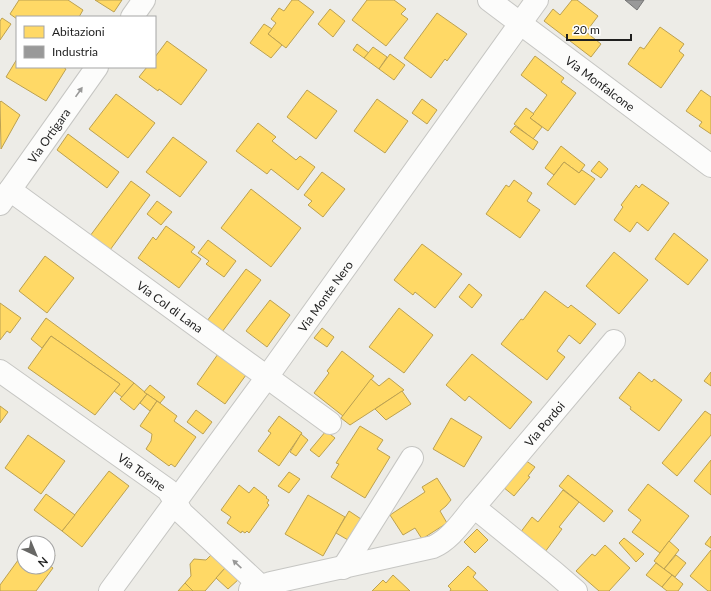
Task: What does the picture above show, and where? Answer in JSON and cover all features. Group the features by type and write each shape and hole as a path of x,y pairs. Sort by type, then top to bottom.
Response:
{"street":[{"path":"133,16 144,0"},
{"name":"Via Monfalcone","path":"489,0 711,166"},
{"name":"Via Monte Nero","path":"110,591 267,377 537,0"},
{"name":"Via Ortigara","path":"5,197 96,68"},
{"name":"Via Col di Lana","path":"5,197 267,377 330,423"},
{"name":"Via Pordoi","path":"258,589 433,547 440,544 450,536 614,340"},
{"name":"Via Tofane","path":"0,371 168,490 183,514 258,589"},
{"path":"342,568 412,458"},
{"path":"474,507 576,591"}],"building: Abitazioni":[{"path":"19,0 68,0 83,10 80,16 16,16 16,18 10,14"},
{"path":"95,0 122,0 114,12"},
{"path":"292,0 298,0 314,12 286,48 268,34 276,23 271,19 279,8 284,11"},
{"path":"367,0 394,0 406,9 401,14 408,19 386,46 352,20"},
{"path":"572,0 577,0 598,16 586,32 601,44 591,57 544,21 553,9 560,15"},
{"path":"330,9 345,21 333,37 318,24"},
{"path":"437,13 467,34 447,61 445,59 431,78 404,58"},
{"path":"2,18 11,24 0,40 0,21"},
{"path":"264,24 272,29 268,34 282,45 271,58 250,43"},
{"path":"660,27 684,44 679,51 684,55 661,88 628,64 640,47 644,49"},
{"path":"167,41 207,70 181,105 139,77 146,68 156,68 156,56"},
{"path":"357,44 369,53 364,58 353,50"},
{"path":"373,47 387,57 379,69 364,58"},
{"path":"390,54 405,65 394,80 379,69"},
{"path":"535,56 564,78 561,82 576,93 548,131 530,118 547,95 521,75"},
{"path":"16,61 16,68 66,69 46,101 6,77"},
{"path":"307,90 337,111 316,139 287,117"},
{"path":"701,90 711,97 711,134 699,126 702,122 686,111"},
{"path":"116,94 155,123 128,158 89,129"},
{"path":"377,99 408,121 385,153 354,131"},
{"path":"422,99 437,110 427,124 412,113"},
{"path":"1,101 20,115 1,149 0,102"},
{"path":"526,108 534,114 530,118 542,127 533,139 514,124"},
{"path":"258,123 276,137 272,141 296,160 300,156 315,167 298,190 271,169 267,174 236,151"},
{"path":"515,126 538,142 533,150 510,132"},
{"path":"68,134 119,172 107,188 57,150"},
{"path":"173,137 207,162 180,197 146,172"},
{"path":"561,146 585,165 579,173 564,162 554,175 545,168"},
{"path":"599,161 608,169 601,178 591,171"},
{"path":"564,162 579,173 582,170 595,179 575,205 547,184"},
{"path":"322,172 345,189 323,217 308,205 312,201 304,195"},
{"path":"514,180 532,193 527,201 540,210 520,238 486,214 506,185 509,187"},
{"path":"131,181 150,195 110,250 90,236"},
{"path":"642,184 669,203 648,231 637,222 630,232 614,220 623,207 621,205 636,185 639,188"},
{"path":"251,189 301,228 271,267 221,228"},
{"path":"157,201 172,212 161,225 147,214"},
{"path":"166,226 195,247 191,252 201,259 179,288 138,258 153,237 156,240"},
{"path":"674,233 708,260 688,285 655,259"},
{"path":"208,240 236,261 224,277 206,264 209,261 198,253"},
{"path":"422,244 462,274 435,308 415,292 413,295 394,280"},
{"path":"614,252 648,280 619,314 586,286"},
{"path":"45,256 74,278 47,313 19,291"},
{"path":"246,269 261,280 222,332 207,321"},
{"path":"469,284 482,295 472,308 459,297"},
{"path":"545,291 568,308 571,305 596,324 580,344 569,335 557,351 565,357 547,380 501,344 521,319 523,320"},
{"path":"270,300 290,315 267,347 246,331"},
{"path":"0,303 21,318 10,333 7,331 0,340"},
{"path":"399,308 433,335 404,373 369,347"},
{"path":"46,318 134,383 122,397 114,391 120,384 51,336 42,348 31,339"},
{"path":"322,328 334,337 327,347 314,338"},
{"path":"51,336 120,384 95,415 28,368"},
{"path":"342,351 374,376 343,416 314,393 329,373 327,371"},
{"path":"218,354 246,375 225,404 197,384"},
{"path":"472,354 532,402 510,429 469,396 465,401 446,385"},
{"path":"639,372 652,382 654,379 682,400 659,431 630,409 631,407 619,398"},
{"path":"711,372 711,386 704,381"},
{"path":"389,378 404,390 350,425 341,418 371,379 379,386"},
{"path":"134,383 147,394 134,410 120,399"},
{"path":"150,385 165,397 160,403 144,392"},
{"path":"402,391 411,404 386,420 375,409"},
{"path":"147,394 157,401 150,411 140,403"},
{"path":"157,401 177,416 174,421 196,437 175,467 171,464 169,466 146,449 151,441 152,434 140,426"},
{"path":"0,406 8,412 0,423"},
{"path":"196,410 212,422 203,434 187,422"},
{"path":"705,411 711,415 711,435 677,476 662,463"},
{"path":"279,416 302,433 279,466 258,451 271,433 268,431"},
{"path":"451,418 482,437 464,467 433,449"},
{"path":"360,426 383,440 377,449 390,457 365,498 331,477 339,464 336,463"},
{"path":"326,431 335,438 319,457 310,450"},
{"path":"301,434 308,440 296,456 290,452"},
{"path":"28,435 65,461 41,494 5,468"},
{"path":"525,460 535,467 528,476 530,477 514,496 503,487"},
{"path":"711,460 711,495 694,481"},
{"path":"109,471 129,486 82,547 62,531"},
{"path":"289,472 300,479 289,493 278,486"},
{"path":"568,475 613,511 604,522 559,486"},
{"path":"437,478 451,500 440,511 447,523 422,539 415,528 403,535 390,515 425,492 422,487"},
{"path":"648,484 689,516 660,553 632,532 641,520 628,510"},
{"path":"239,485 249,493 254,487 269,500 267,503 269,505 249,533 247,531 245,533 242,531 241,533 227,523 231,517 221,510"},
{"path":"563,490 579,502 559,527 562,529 545,552 520,533 532,517 538,522"},
{"path":"46,494 75,515 62,531 34,510"},
{"path":"308,495 345,517 323,556 285,534"},
{"path":"349,511 361,519 348,540 336,533"},
{"path":"477,529 488,540 475,553 464,542"},
{"path":"711,536 711,548 705,544"},
{"path":"624,538 644,554 636,562 619,543"},
{"path":"669,541 679,550 664,569 654,561"},
{"path":"605,545 630,568 609,591 599,591 576,571 592,554 595,556"},
{"path":"711,550 711,591 708,591 690,576"},
{"path":"212,554 226,567 205,591 193,591 185,583 191,576 190,564 194,559 206,560"},
{"path":"676,555 686,563 675,577 664,569"},
{"path":"16,563 16,575 48,575 36,591 0,591 0,585"},
{"path":"656,563 672,575 662,587 646,575"},
{"path":"468,566 476,573 473,577 488,591 450,591 451,589 448,586"},
{"path":"226,567 239,579 228,589 216,578"},
{"path":"393,575 410,591 372,591 383,580 386,583"},
{"path":"672,575 683,584 678,591 667,591 662,587"},
{"path":"185,583 193,591 178,591"}],"building: Industria":[{"path":"625,0 644,0 637,10"}]}
